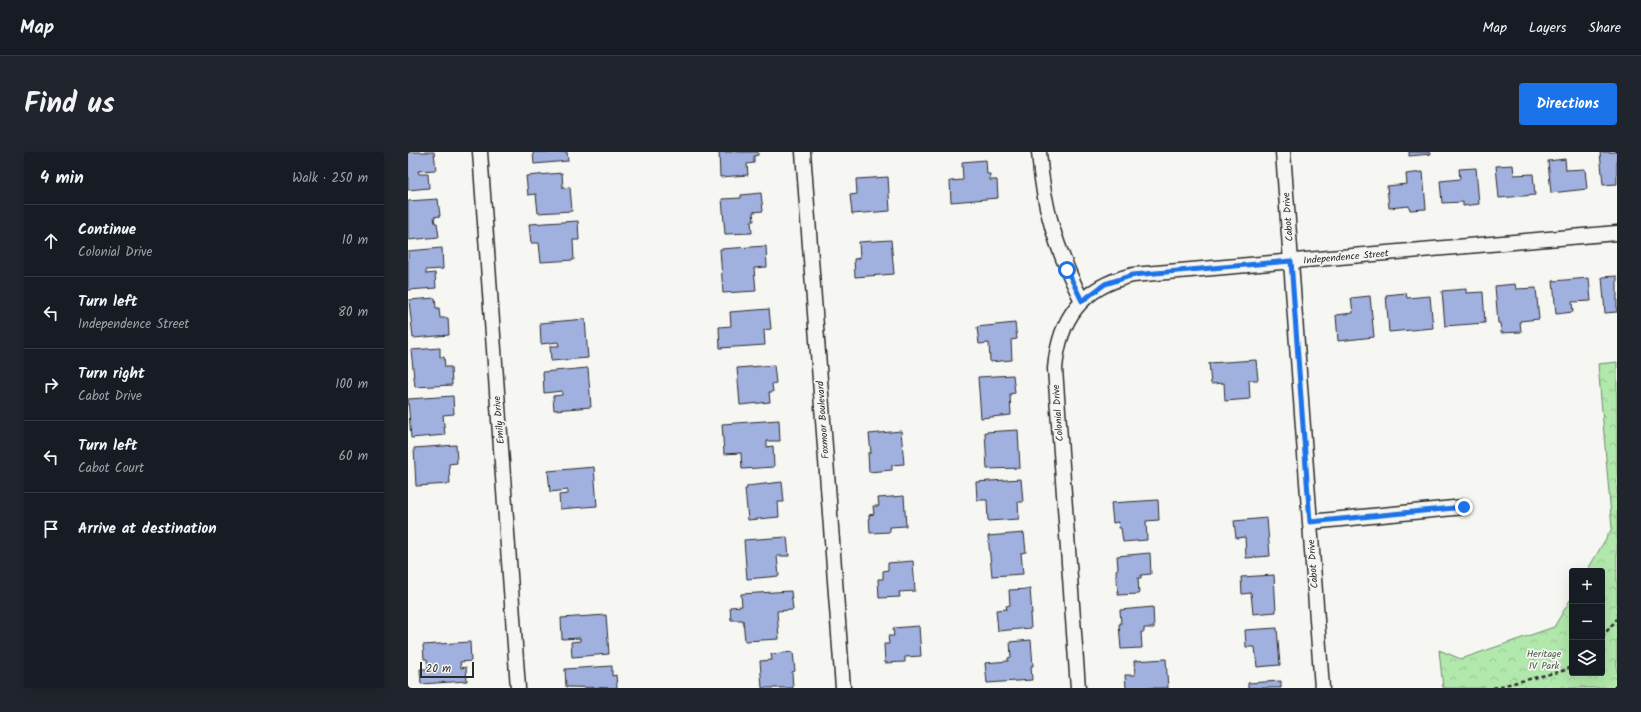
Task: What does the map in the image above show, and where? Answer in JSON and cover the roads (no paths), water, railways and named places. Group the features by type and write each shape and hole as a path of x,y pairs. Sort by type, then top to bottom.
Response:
{"street":[{"name":"Emily Drive","path":"480,152 518,688"},
{"name":"Foxmoor Boulevard","path":"803,152 843,688"},
{"path":"1039,152 1041,178 1047,212 1054,238 1082,301"},
{"name":"Cabot Drive","path":"1283,152 1322,688"},
{"name":"Independence Street","path":"1082,301 1105,284 1133,275 1617,233"},
{"name":"Colonial Drive","path":"1078,688 1055,369 1056,350 1061,332 1070,315 1082,301"},
{"path":"1310,522 1464,507"}],"park label":[{"name":"Heritage IV Park","path":"1544,660"}]}
